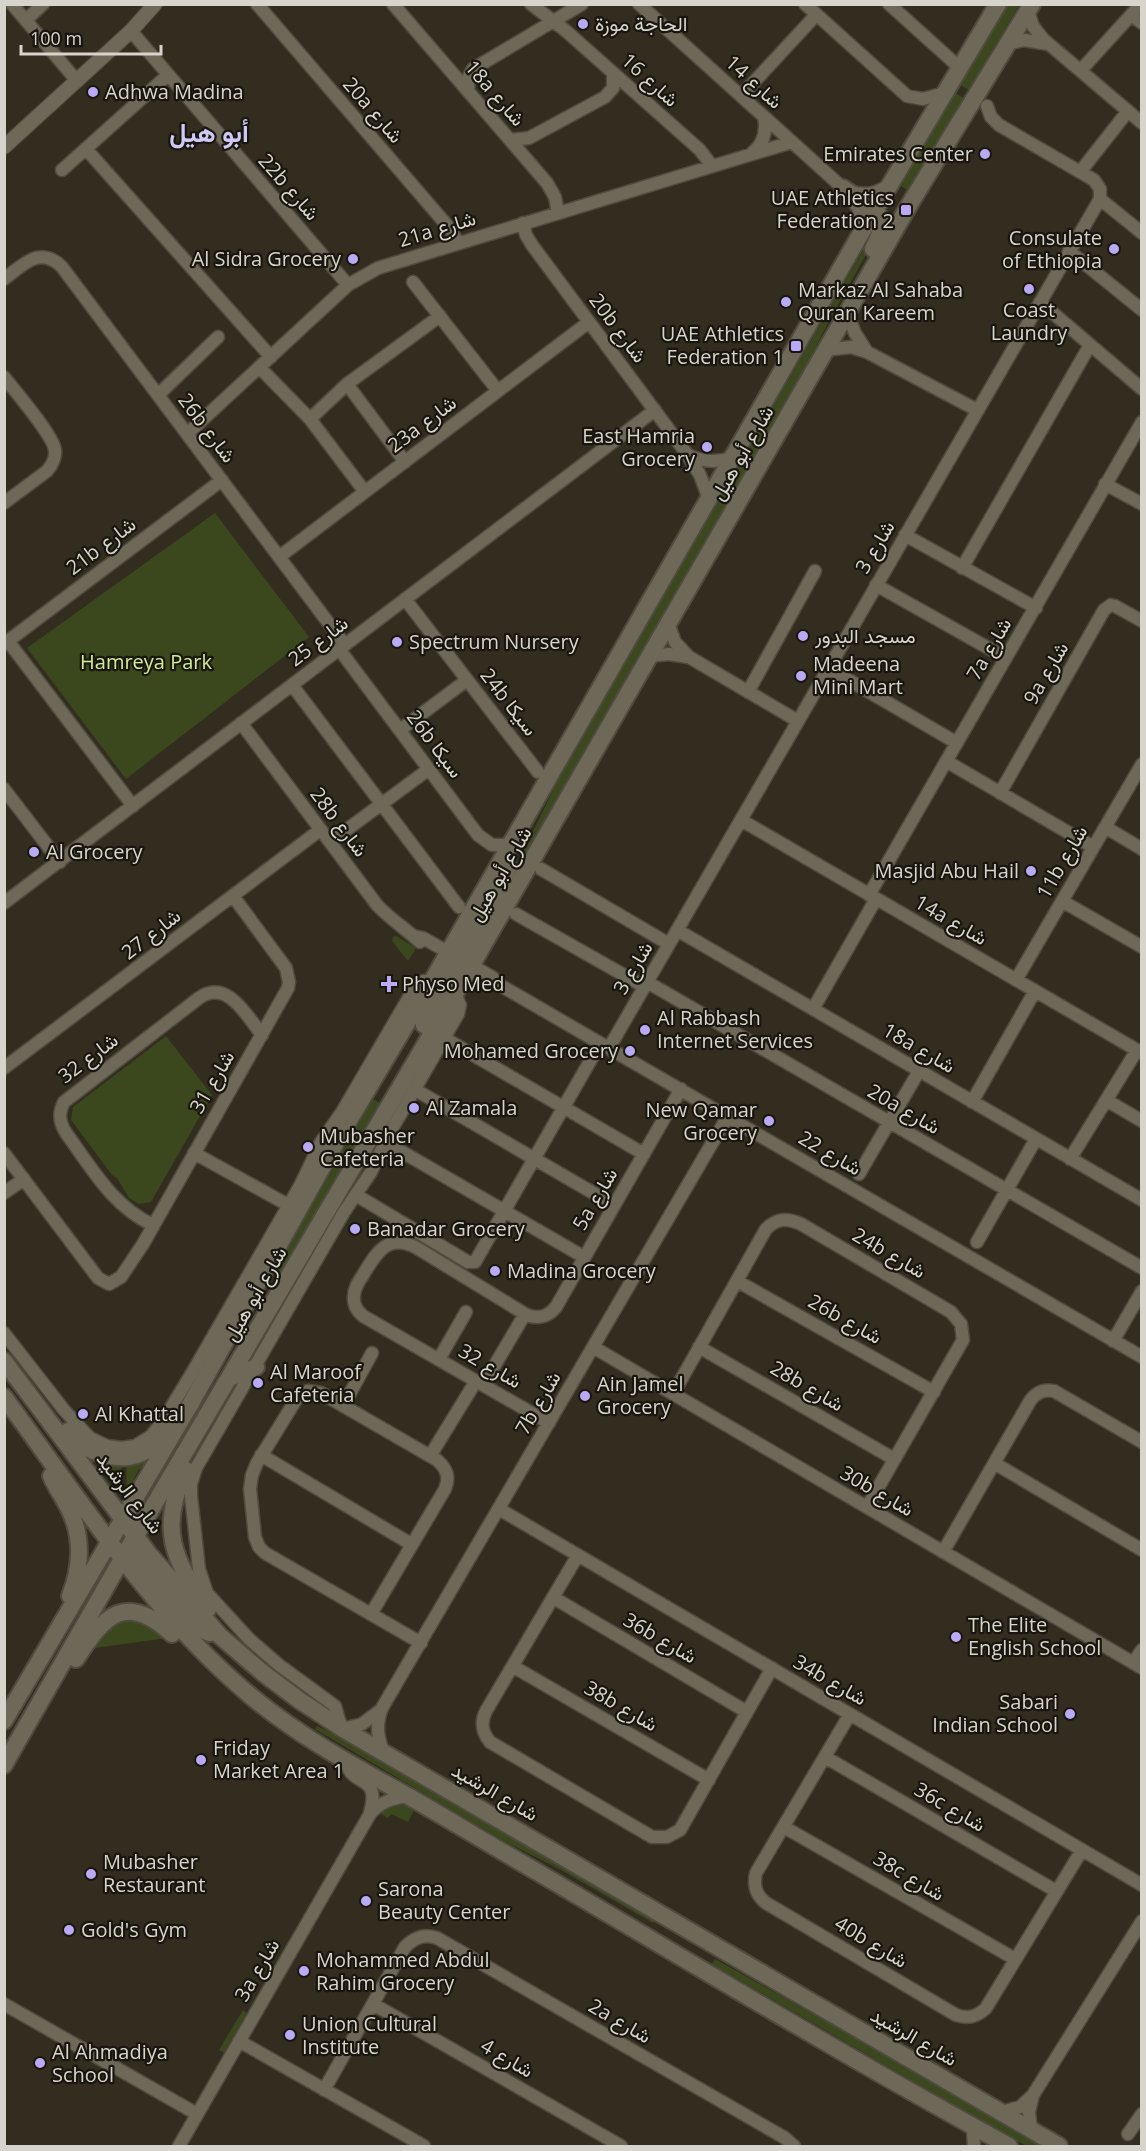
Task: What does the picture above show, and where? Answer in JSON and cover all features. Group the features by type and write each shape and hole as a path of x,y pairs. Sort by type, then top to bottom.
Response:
{"main road":[{"name":"شارع أبو هيل","path":"4,1721 47,1648 197,1435 455,994 454,963 668,623 911,202 1030,8"},
{"name":"شارع أبو هيل","path":"190,1405 257,1273 432,981 454,963 467,944 508,868 511,860 511,843 863,230 960,68 991,9"},
{"path":"843,188 875,210 882,220 883,227 852,288 850,308"},
{"path":"414,1065 412,1051 414,1044 447,984 454,963"},
{"name":"شارع الرشيد","path":"4,1361 43,1412 163,1610 203,1652 251,1696 282,1720 347,1762 698,1968 969,2123 1004,2146"},
{"path":"230,1378 256,1367"},
{"path":"4,1397 49,1458 52,1479 75,1522 79,1543 75,1584 48,1635 47,1648"},
{"path":"4,1753 9,1740 122,1540 184,1439 192,1417 190,1405 176,1415 149,1448 123,1457 110,1457 87,1449 77,1442 55,1417 43,1412"},
{"path":"197,1435 194,1453 174,1499 173,1544 183,1572 215,1619 220,1636"},
{"path":"49,1458 59,1460 73,1472 99,1512 193,1624 206,1632 220,1636"},
{"name":"شارع أبو هيل","path":"4,1765 122,1540"},
{"path":"33,1713 51,1699 98,1628 114,1616 128,1612 150,1616 184,1644 203,1652"},
{"name":"شارع الرشيد","path":"220,1636 263,1673 342,1728 1059,2146"},
{"path":"554,1882 579,1886 658,1933 662,1934 669,1928 668,1918"},
{"path":"698,1968 697,1955 705,1950 776,1990 794,1991"}],"street":[{"path":"12,4 77,81"},
{"path":"26,20 43,4"},
{"path":"4,147 131,31 155,4"},
{"name":"20a شارع","path":"257,4 451,230 458,243"},
{"name":"18a شارع","path":"393,4 552,190 558,213"},
{"name":"شارع 16","path":"531,4 699,150 712,166"},
{"path":"468,92 469,76 473,69 582,4"},
{"name":"شارع 14","path":"639,4 843,188 858,208 863,230"},
{"path":"805,4 907,96 923,99 945,93"},
{"path":"889,4 960,68"},
{"path":"1081,70 1141,4"},
{"path":"1030,8 1037,33 1142,123"},
{"path":"741,96 816,15"},
{"path":"1131,15 1142,23"},
{"name":"22b شارع","path":"131,31 348,285"},
{"path":"1007,44 1024,40 1049,44"},
{"path":"510,140 529,138 605,97 613,88 614,74"},
{"path":"62,170 168,75"},
{"path":"987,106 991,117 999,126 1096,183 1100,189 1100,199 1142,233"},
{"path":"1080,172 1128,111"},
{"path":"750,155 762,143 765,135 764,117"},
{"name":"21a شارع","path":"187,434 348,285 362,276 393,262 792,142"},
{"path":"86,149 271,357"},
{"path":"843,188 855,194 867,195 879,192 890,185"},
{"name":"شارع 3","path":"609,1048 1100,199"},
{"name":"20b شارع","path":"523,223 529,240 687,454 700,475 709,499"},
{"path":"1069,251 1142,310"},
{"name":"26b شارع","path":"4,279 37,257 57,262 222,480 342,647"},
{"path":"413,282 498,391"},
{"path":"1040,302 1142,389"},
{"path":"850,308 855,333 867,352"},
{"path":"310,419 347,384 440,316"},
{"name":"23a شارع","path":"279,557 589,322"},
{"path":"158,395 218,337"},
{"path":"962,568 1090,345"},
{"path":"826,350 851,347 867,352 977,410"},
{"path":"259,367 310,419 365,492"},
{"path":"4,377 49,436 55,450 52,465 47,471 4,503"},
{"path":"347,384 405,462"},
{"name":"شارع 25","path":"4,903 655,410"},
{"name":"7a شارع","path":"813,1009 946,762 1142,422"},
{"path":"687,454 709,462 721,462 732,458"},
{"name":"21b شارع","path":"6,642 222,480"},
{"path":"1105,484 1142,504"},
{"path":"905,535 1036,608"},
{"path":"748,692 815,571"},
{"path":"876,585 1006,658"},
{"name":"24b سيكا","path":"405,600 538,772"},
{"name":"9a شارع","path":"1000,793 1104,610 1111,605 1115,606 1142,621"},
{"path":"668,623 675,642 689,657 798,721"},
{"path":"6,642 132,806"},
{"name":"26b سيكا","path":"342,647 400,730 484,841 492,845 511,843"},
{"path":"648,656 669,654 689,657"},
{"path":"828,668 957,743"},
{"path":"400,730 467,680"},
{"path":"292,685 459,907"},
{"name":"28b شارع","path":"242,723 383,912 397,925 414,936 423,938 454,963"},
{"path":"946,762 1093,847"},
{"name":"11b شارع","path":"1016,980 1142,764"},
{"path":"330,842 429,769"},
{"path":"4,789 60,862"},
{"name":"14a شارع","path":"741,820 1139,1052"},
{"path":"1105,827 1142,849"},
{"name":"شارع 27","path":"4,1068 320,830"},
{"path":"541,869 669,944"},
{"name":"شارع 31","path":"24,1179 94,1273 103,1282 109,1284 118,1281 127,1270 288,988 288,975 282,962 233,896"},
{"path":"1062,901 1142,947"},
{"name":"20a شارع","path":"516,914 646,984 1142,1268"},
{"name":"18a شارع","path":"677,930 1142,1200"},
{"name":"شارع 22","path":"454,963 488,984 498,984 1142,1357"},
{"path":"4,1333 64,1410 90,1438 116,1448 135,1446 151,1436 163,1421 257,1273 288,1205 321,1142 342,1112 415,987 424,981 432,981"},
{"name":"شارع 32","path":"153,1225 139,1219 120,1204 66,1133 59,1114 63,1102 205,994 218,991 230,996 262,1035"},
{"path":"972,1102 1035,991"},
{"path":"342,1728 335,1706 279,1665 238,1629 212,1600 200,1577 190,1496 193,1476 371,1172 414,1089 460,1010 455,994"},
{"path":"444,1038 644,1154"},
{"path":"1070,1159 1139,1052"},
{"path":"356,1195 470,1263 477,1260 594,1056"},
{"path":"859,1174 919,1071"},
{"path":"414,1089 614,1205"},
{"name":"5a شارع","path":"530,1316 547,1315 552,1311 681,1089"},
{"path":"1106,1100 1142,1121"},
{"name":"7b شارع","path":"383,1751 377,1732 382,1708 728,1116"},
{"path":"977,1242 1036,1139"},
{"path":"386,1142 584,1257"},
{"path":"4,1153 24,1179 4,1193"},
{"path":"194,1153 288,1205"},
{"name":"24b شارع","path":"737,1281 766,1229 777,1220 785,1219 801,1224 951,1312 962,1324 963,1340 934,1392"},
{"name":"شارع 32","path":"530,1316 410,1244 395,1242 375,1254 357,1286 354,1302 363,1316 549,1423"},
{"path":"673,1394 737,1281"},
{"name":"26b شارع","path":"737,1281 934,1392"},
{"path":"1113,1341 1142,1291"},
{"path":"439,1359 466,1311"},
{"path":"430,1456 479,1383 530,1316"},
{"name":"30b شارع","path":"593,1347 1137,1665"},
{"name":"28b شارع","path":"699,1347 894,1459"},
{"path":"343,1406 372,1353"},
{"path":"371,1614 445,1489 448,1476 442,1465 430,1456 343,1406 314,1390 302,1393 254,1469 251,1482 255,1538 266,1553 371,1614 421,1643"},
{"path":"943,1552 1036,1394 1045,1390 1054,1391 1142,1442"},
{"path":"867,1507 934,1392"},
{"path":"261,1455 411,1544"},
{"path":"994,1463 1142,1550"},
{"name":"34b شارع","path":"500,1509 1142,1885"},
{"path":"578,1555 483,1717 483,1731 490,1742 642,1831 652,1836 667,1837 680,1830 772,1668"},
{"name":"36b شارع","path":"554,1598 747,1712"},
{"path":"1137,1665 1142,1650"},
{"name":"38b شارع","path":"514,1667 709,1780"},
{"name":"7b شارع","path":"342,1728 370,1720 382,1708"},
{"path":"784,1827 850,1714"},
{"name":"36c شارع","path":"825,1757 1056,1891"},
{"path":"347,1762 350,1772 371,1788 373,1798 370,1814"},
{"name":"3a شارع","path":"179,2146 370,1814 381,1803 407,1796"},
{"name":"40b شارع","path":"784,1827 756,1873 755,1887 766,1903 956,2015 969,2018 976,2016 986,2008 1015,1959"},
{"name":"38c شارع","path":"784,1827 1015,1959"},
{"path":"1015,1959 1082,1850"},
{"path":"1002,2112 1020,2107 1033,2096 1142,1921"},
{"name":"2a شارع","path":"373,2004 405,1947 411,1941 424,1935 437,1938 785,2138 794,2146"},
{"path":"4,2004 197,2114"},
{"path":"324,2090 373,2004"},
{"name":"شارع 4","path":"373,2004 621,2146"},
{"path":"239,2041 424,2146"},
{"path":"1031,2130 1029,2112 1033,2096"},
{"path":"1128,2134 1142,2114"},
{"path":"969,2123 974,2146"}],"green space":[{"path":"1005,5 1019,5 969,90 959,84"},
{"path":"954,92 964,98 909,191 901,186"},
{"path":"872,235 876,237 830,319 794,390 481,933 478,932 520,858 561,774"},
{"name":"Hamreya Park","path":"215,513 309,637 126,779 27,648"},
{"path":"396,936 416,948 408,961 392,941"},
{"path":"166,1036 212,1095 151,1202 139,1204 129,1198 117,1178 112,1175 71,1120 73,1107"},
{"path":"373,1099 380,1103 314,1224 260,1311 292,1240"},
{"path":"152,1454 144,1468 139,1469 130,1493 127,1492 126,1462"},
{"path":"95,1460 121,1463 122,1493 119,1492"},
{"path":"121,1620 140,1620 167,1638 95,1648 92,1646 101,1634"},
{"path":"317,1726 377,1755 655,1919 653,1923 561,1870 506,1842 315,1729"},
{"path":"399,1802 414,1810 408,1822 391,1814 388,1818 379,1813 381,1810"},
{"path":"715,1959 1046,2146 1027,2146 1007,2136 712,1964"},
{"path":"243,2010 247,2013 224,2053 219,2050"}],"place":[{"name":"الحاجة موزة","path":"583,24"},
{"name":"Adhwa Madina","path":"93,92"},
{"name":"Emirates Center","path":"985,154"},
{"name":"UAE Athletics Federation 2","path":"906,210"},
{"name":"Consulate of Ethiopia","path":"1114,249"},
{"name":"Al Sidra Grocery","path":"353,259"},
{"name":"Coast Laundry","path":"1029,289"},
{"name":"Markaz Al Sahaba Quran Kareem","path":"786,302"},
{"name":"UAE Athletics Federation 1","path":"796,346"},
{"name":"East Hamria Grocery","path":"707,447"},
{"name":"مسجد البدور","path":"803,636"},
{"name":"Spectrum Nursery","path":"397,642"},
{"name":"Madeena Mini Mart","path":"801,676"},
{"name":"Al Grocery","path":"34,852"},
{"name":"Masjid Abu Hail","path":"1031,871"},
{"name":"Physo Med","path":"389,984"},
{"name":"Al Rabbash Internet Services","path":"645,1030"},
{"name":"Mohamed Grocery","path":"630,1051"},
{"name":"Al Zamala","path":"414,1108"},
{"name":"New Qamar Grocery","path":"769,1121"},
{"name":"Mubasher Cafeteria","path":"308,1147"},
{"name":"Banadar Grocery","path":"355,1229"},
{"name":"Madina Grocery","path":"495,1271"},
{"name":"Al Maroof Cafeteria","path":"258,1383"},
{"name":"Ain Jamel Grocery","path":"585,1396"},
{"name":"Al Khattal","path":"83,1414"},
{"name":"The Elite English School","path":"956,1637"},
{"name":"Sabari Indian School","path":"1070,1714"},
{"name":"Friday Market Area 1","path":"201,1760"},
{"name":"Mubasher Restaurant","path":"91,1874"},
{"name":"Sarona Beauty Center","path":"366,1901"},
{"name":"Gold's Gym","path":"69,1930"},
{"name":"Mohammed Abdul Rahim Grocery","path":"304,1971"},
{"name":"Union Cultural Institute","path":"290,2035"},
{"name":"Al Ahmadiya School","path":"40,2063"}],"district":[{"name":"أبو هيل","path":"209,133"}]}
